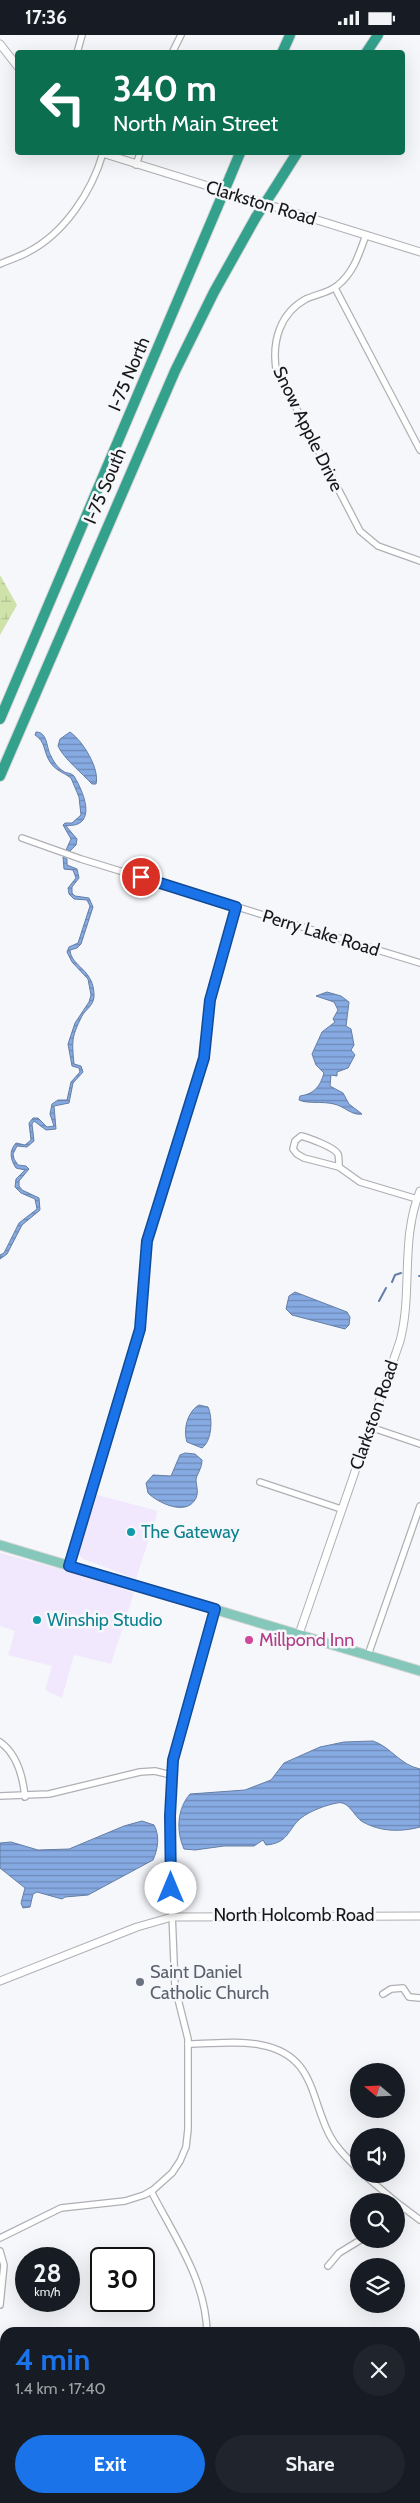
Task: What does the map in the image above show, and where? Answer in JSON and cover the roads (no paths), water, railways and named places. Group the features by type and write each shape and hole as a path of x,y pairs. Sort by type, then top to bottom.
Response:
{"highway":[{"path":"283,50 290,35"},
{"path":"368,50 378,35"},
{"name":"I-75 North","path":"0,719 239,155"},
{"name":"I-75 South","path":"0,776 174,371 214,292 256,217 296,155"}],"main road":[{"path":"0,1545 420,1671"}],"street":[{"path":"78,50 82,35"},
{"path":"174,50 181,35"},
{"path":"0,44 15,63"},
{"path":"0,264 30,252 59,229 83,198 101,155"},
{"name":"Clarkston Road","path":"108,155 420,252"},
{"path":"136,165 139,155"},
{"name":"Snow Apple Drive","path":"366,235 351,272 334,288 306,299 286,317 275,344 276,369 360,531 378,546 420,561"},
{"path":"334,288 420,450"},
{"name":"Perry Lake Road","path":"22,838 236,907 420,963"},
{"path":"69,1566 140,1329 147,1241 204,1058 210,1000 236,907"},
{"path":"339,1167 338,1155 334,1150 308,1137 301,1136 295,1141 293,1149 297,1154 339,1167 360,1182 417,1199"},
{"name":"Clarkston Road","path":"299,1634 405,1322 407,1245 420,1191"},
{"path":"370,1427 420,1444"},
{"path":"260,1482 341,1509"},
{"path":"368,1655 420,1506"},
{"path":"0,2238 61,2208 125,2201 151,2191 172,2173 186,2147 188,2129 188,2044 185,2022 175,1987 172,1917 171,1775 185,1712 215,1609"},
{"path":"0,1743 8,1751 19,1769 25,1797"},
{"path":"0,1796 25,1797 49,1795 140,1772 155,1771 171,1775"},
{"name":"North Holcomb Road","path":"0,1981 137,1927 172,1917 203,1915 420,1915"},
{"path":"383,1994 390,1989 403,1988 409,1997 420,1998"},
{"path":"188,2044 260,2044 281,2051 292,2058 311,2082 330,2137 350,2160"},
{"path":"374,2183 385,2193"},
{"path":"151,2191 190,2264 207,2316 208,2327"},
{"path":"405,2209 420,2219"},
{"path":"328,2266 339,2253 350,2246"},
{"path":"0,2251 4,2265 0,2305"}],"water":[{"path":"36,732 45,737 49,753 61,770 74,776 86,806 86,812 81,822 66,826 77,839 76,845 70,851 66,850 71,839 63,825 65,823 72,823 81,815 79,797 71,778 50,762 43,744 35,735"},
{"path":"70,732 85,748 93,763 97,778 96,784 92,784 64,756 58,746 60,739"},
{"path":"63,857 67,859 67,865 77,869 79,878 72,887 72,893 75,896 89,898 93,907 81,944 77,948 70,950 74,961 91,980 94,997 91,1005 82,1016 73,1040 74,1064 81,1066 83,1072 73,1083 69,1103 54,1106 56,1129 46,1130 34,1121 32,1124 34,1141 27,1147 17,1146 13,1154 18,1165 26,1166 29,1169 19,1181 19,1186 22,1190 39,1198 40,1210 22,1225 7,1254 0,1259 0,1255 4,1253 19,1223 37,1209 35,1199 21,1193 15,1187 16,1179 25,1170 16,1168 12,1161 12,1149 16,1143 25,1145 31,1140 29,1123 33,1118 38,1118 47,1127 54,1126 50,1114 52,1104 58,1100 67,1100 71,1082 80,1072 79,1068 72,1066 68,1044 75,1023 89,1002 91,995 88,979 72,962 67,952 69,947 78,943 90,906 87,900 74,899 69,894 68,888 76,878 73,870 64,869"},
{"path":"327,992 341,996 349,1002 346,1026 351,1029 354,1045 351,1050 355,1055 348,1068 337,1072 337,1076 331,1075 330,1086 343,1093 349,1104 362,1114 355,1114 334,1104 299,1100 300,1096 309,1094 316,1089 324,1073 316,1065 312,1054 322,1032 335,1022 333,1019 338,1010 334,1002 316,996"},
{"path":"295,1292 347,1312 350,1317 349,1325 345,1329 292,1315 286,1309 289,1296"},
{"path":"199,1405 208,1407 211,1417 210,1435 202,1448 187,1442 186,1437 189,1417"},
{"path":"185,1453 195,1454 202,1460 196,1479 196,1498 192,1504 186,1507 172,1506 158,1501 148,1493 146,1483 153,1475 171,1476 180,1455"},
{"path":"373,1741 385,1747 407,1764 420,1769 420,1827 406,1830 377,1828 360,1820 345,1804 337,1803 305,1815 283,1839 274,1844 266,1845 263,1840 254,1846 184,1849 181,1842 179,1820 182,1806 190,1794 245,1790 271,1780 284,1763 320,1747 344,1742"},
{"path":"142,1821 154,1825 156,1829 158,1843 153,1860 88,1895 65,1897 62,1899 37,1892 33,1894 30,1907 23,1908 21,1903 25,1888 0,1868 0,1843 11,1842 38,1850 69,1849 124,1826"}],"waterway":[{"path":"392,1282 395,1275 401,1273"},
{"path":"379,1301 386,1288"}],"place":[{"name":"The Gateway","path":"131,1532"},
{"name":"Winship Studio","path":"37,1620"},
{"name":"Millpond Inn","path":"249,1640"},
{"name":"Saint Daniel Catholic Church","path":"140,1982"}]}
